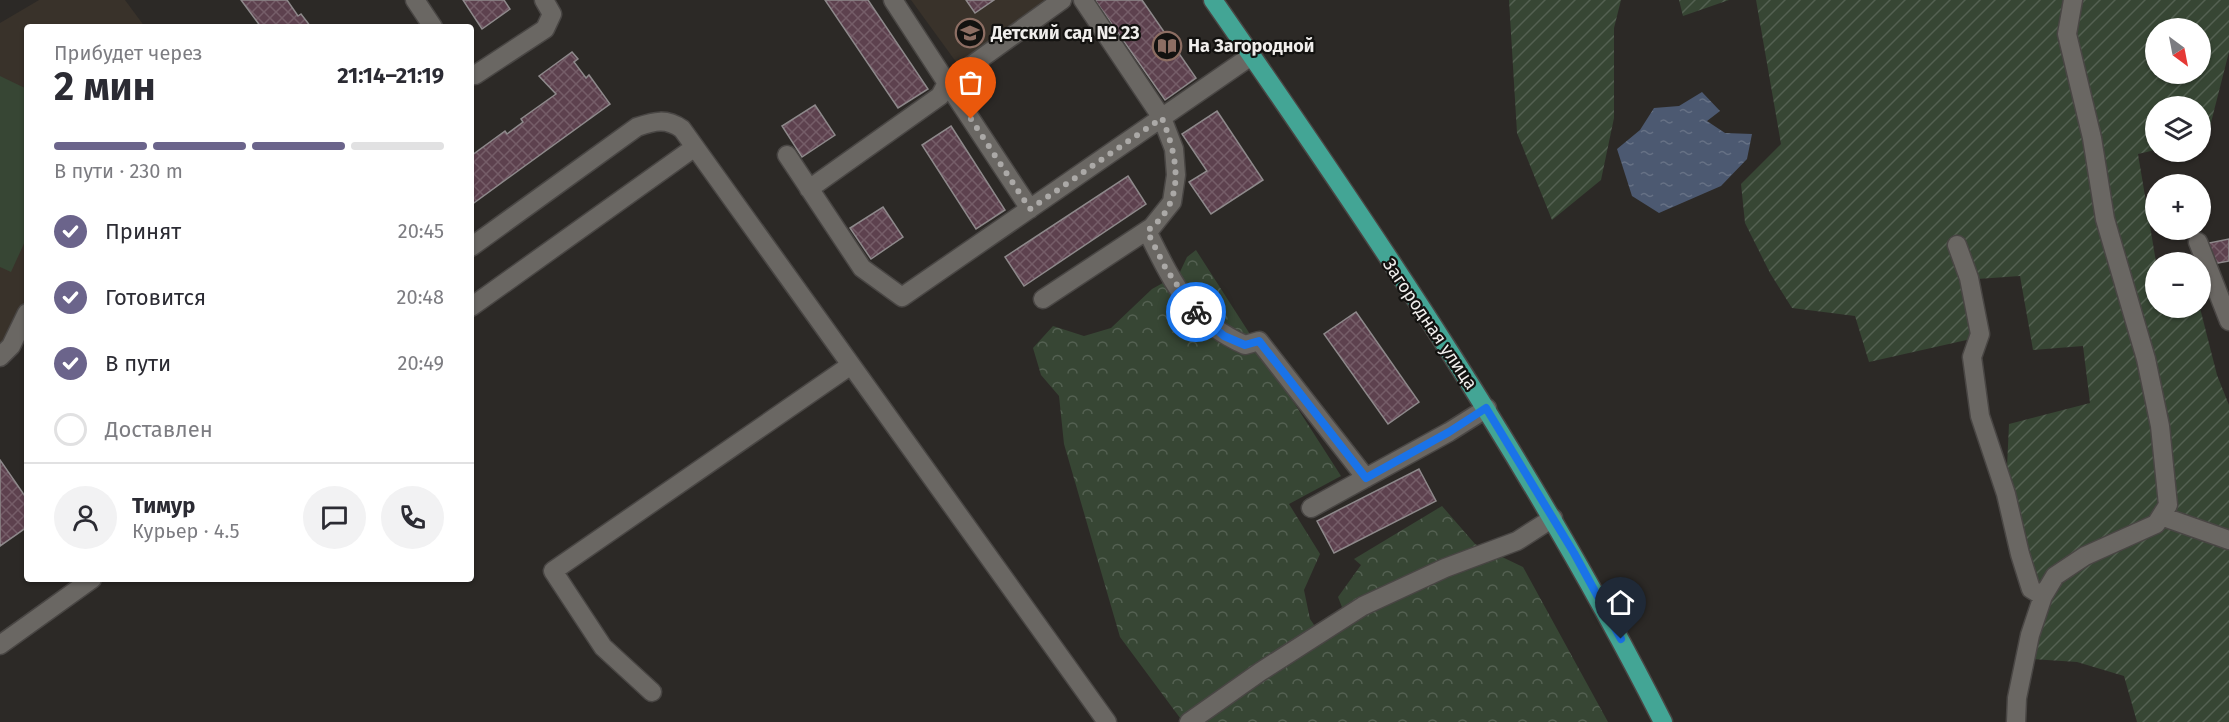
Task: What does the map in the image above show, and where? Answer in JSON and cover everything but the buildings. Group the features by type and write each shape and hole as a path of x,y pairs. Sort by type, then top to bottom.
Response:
{"main road":[{"name":"Загородная улица","path":"1213,0 1486,408 1553,518 1663,722"}],"lane":[{"path":"415,0 431,24"},
{"path":"474,75 545,29 552,14 544,0"},
{"path":"893,0 1030,209"},
{"path":"809,189 940,96 947,83 1062,0"},
{"path":"1044,299 1147,231 1172,202 1174,149 1162,118 1083,0"},
{"path":"2016,722 2017,698 2030,635 2043,596 2055,576 2085,556 2156,524 2168,505 2160,426 2146,359 2105,219 2092,138 2067,34 2073,0"},
{"path":"787,155 862,268 902,297 1251,56"},
{"path":"474,246 637,128 655,121 670,121 682,129 1107,722"},
{"path":"474,306 695,147"},
{"path":"1147,231 1181,294 1202,320 1224,336 1245,345 1259,341 1366,478"},
{"path":"2198,242 2229,321"},
{"path":"1957,245 1969,278 1980,334 1972,357 1980,416 2006,494 2031,589 2043,596"},
{"path":"0,357 11,346 24,320"},
{"path":"652,692 603,647 554,571 851,364"},
{"path":"1311,508 1449,432 1486,408"},
{"path":"2161,516 2229,540"},
{"path":"1189,722 1260,672 1364,606 1445,568 1518,541 1553,518"},
{"path":"0,645 88,582"}],"shaded area":[{"path":"39,0 125,0 143,24 24,24 24,303 7,340 0,347 0,23"},
{"name":"Детский сад № 23","path":"911,0 1050,0 959,66"}],"green space":[{"path":"1509,0 1621,0 1614,28 1614,118 1601,180 1552,220 1517,133"},
{"path":"1679,0 1729,0 1683,16"},
{"path":"1756,0 2229,0 2229,52 2211,122 2211,96 2145,96 2145,152 2138,154 2145,196 2145,240 2152,240 2154,252 2145,252 2145,318 2203,318 2217,375 2229,405 2229,722 2137,722 2124,676 2077,662 2032,659 2039,607 2005,511 2009,424 2090,403 2083,346 2033,350 2020,276 1963,280 1971,339 1869,362 1855,316 1792,308 1770,273 1745,223 1741,184 1781,144"},
{"path":"0,76 24,88 24,244 11,272 0,267"},
{"path":"1196,250 1341,476 1289,504 1320,554 1304,590 1310,619 1324,639 1349,625 1338,597 1361,565 1354,559 1442,506 1475,544 1523,567 1608,722 1183,722 1120,637 1064,444 1059,396 1041,375 1033,348 1053,326 1084,336 1111,328 1152,289 1179,274 1187,257"}],"water":[{"path":"1702,92 1720,111 1707,121 1725,133 1752,134 1747,159 1721,186 1659,213 1632,196 1617,149 1640,130 1654,108 1679,106"}],"way so far":[{"path":"971,119 1030,209 1162,118 1174,149 1176,175 1172,202 1147,231 1181,294 1196,312"}],"place":[{"name":"Детский сад № 23","path":"970,33"},
{"name":"На Загородной","path":"1167,46"}],"route":[{"path":"1196,312 1202,320 1224,336 1245,345 1259,341 1366,478 1449,432 1486,408 1574,553 1621,639"}]}
